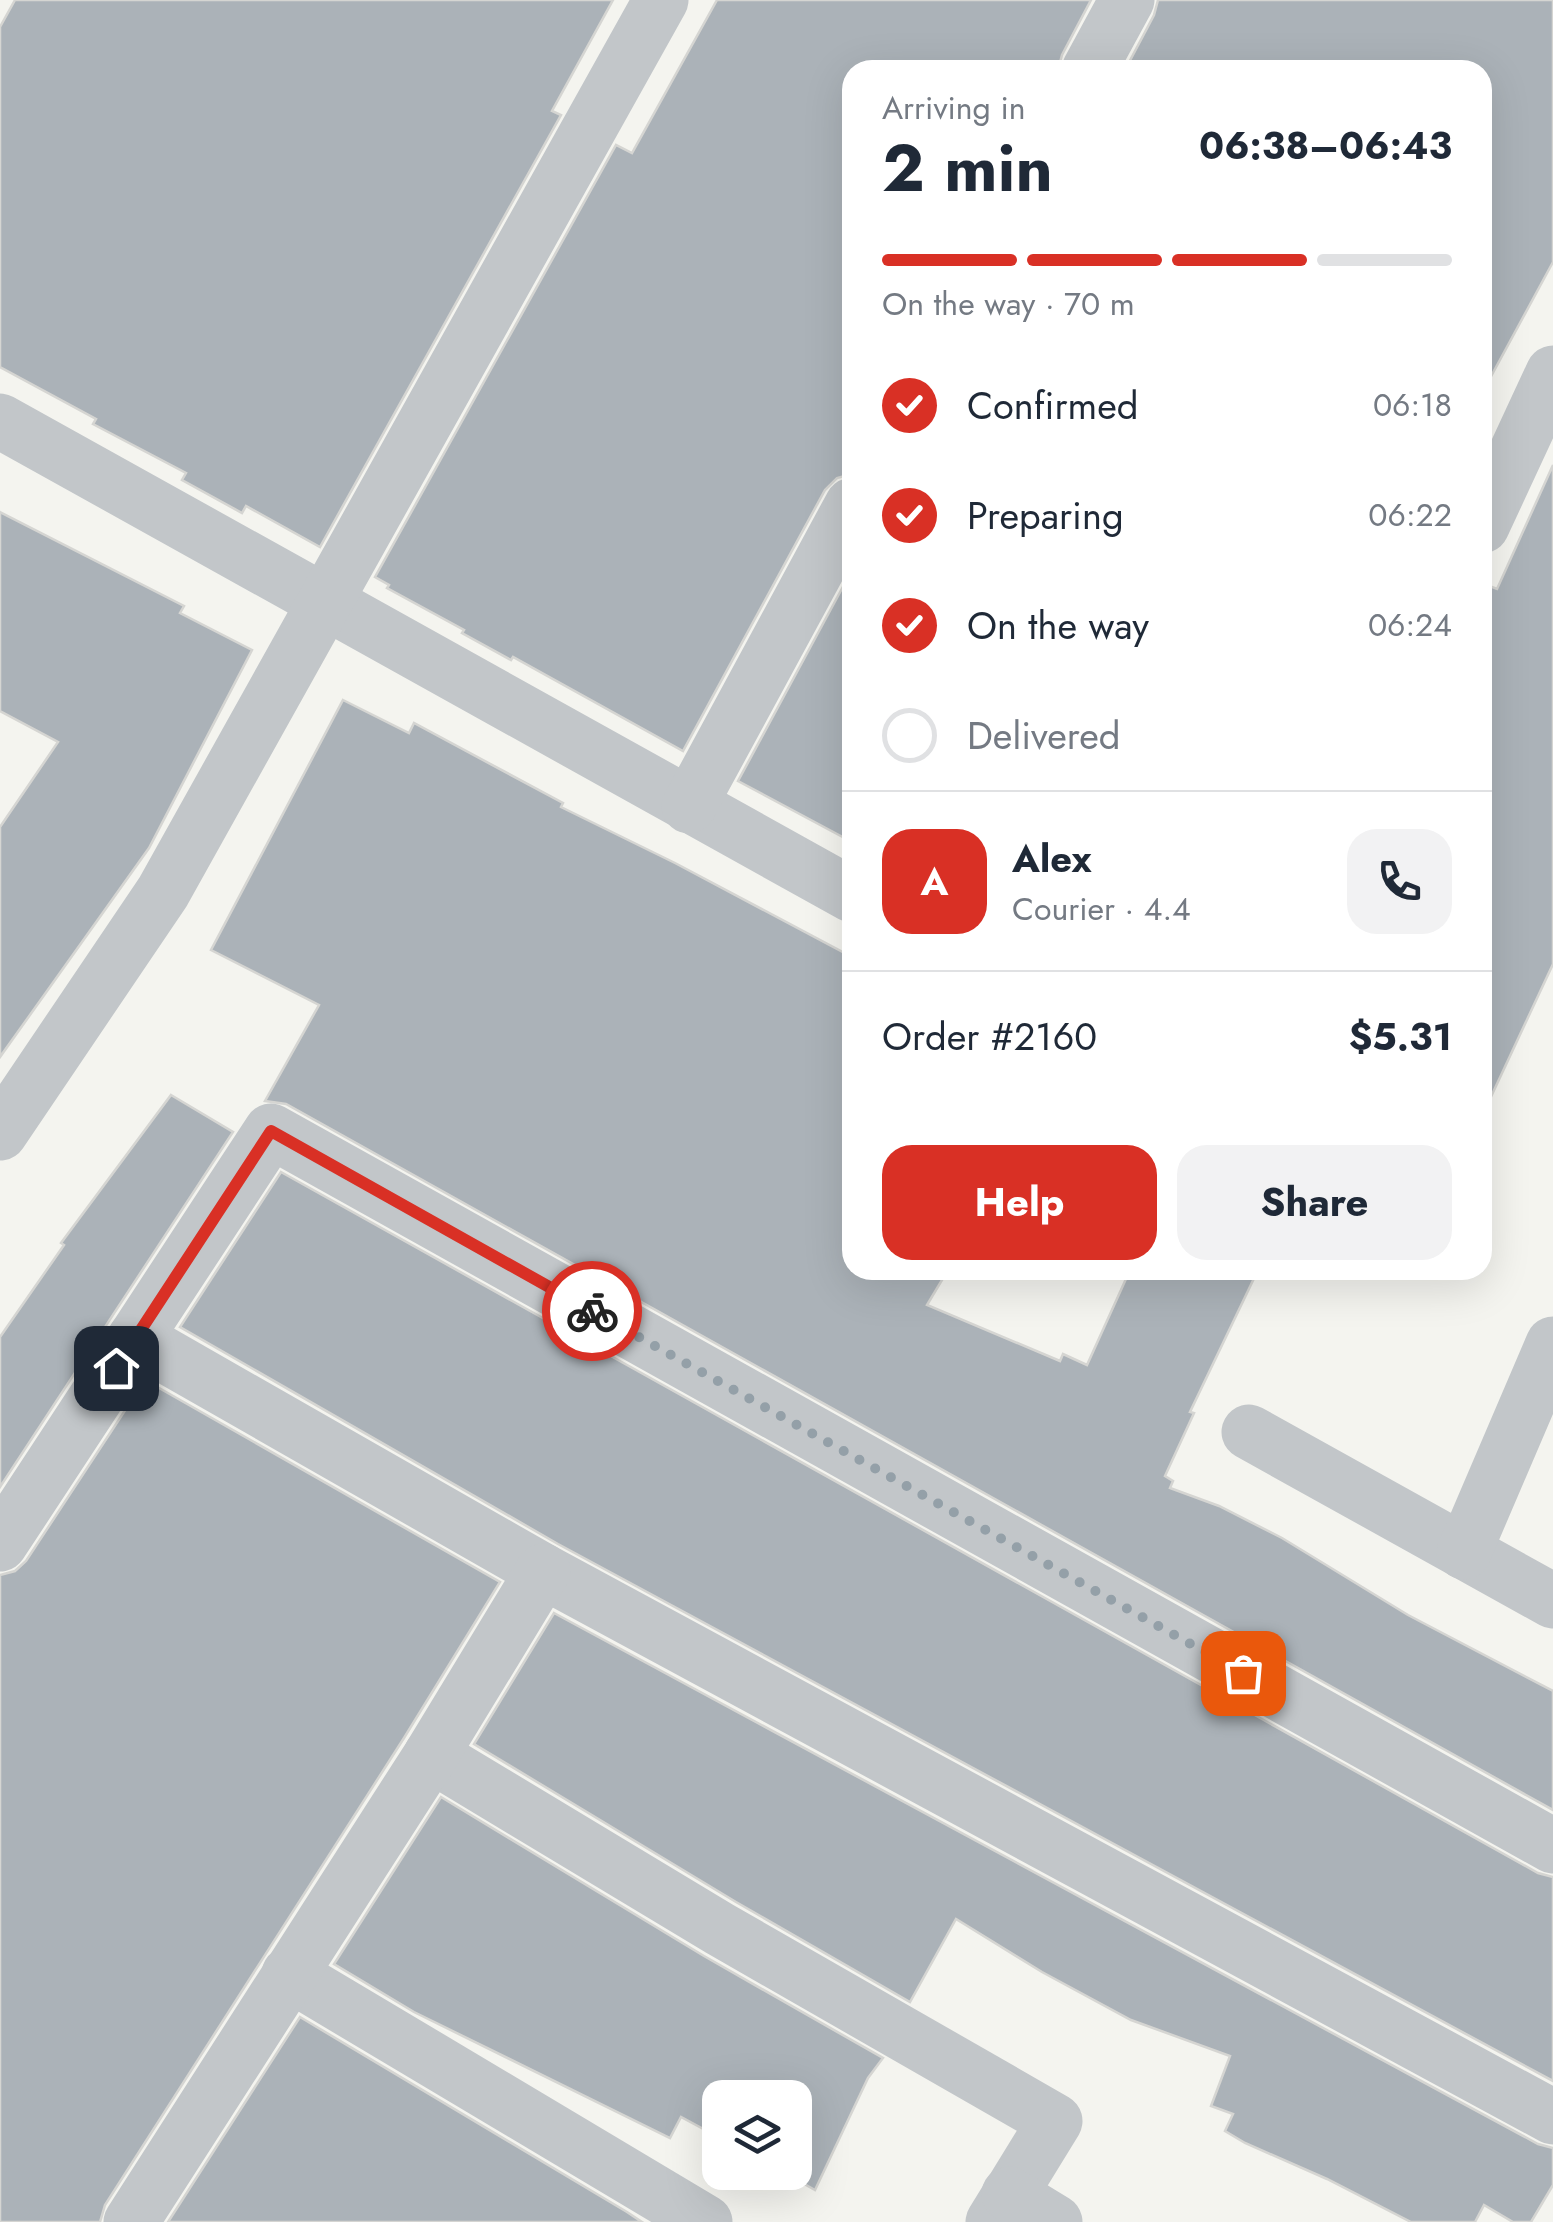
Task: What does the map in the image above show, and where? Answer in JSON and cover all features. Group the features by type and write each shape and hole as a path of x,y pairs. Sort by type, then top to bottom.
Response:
{"street":[{"path":"0,1133 163,892 661,0"},
{"path":"1093,60 1126,0"},
{"path":"1492,504 1553,373"},
{"path":"0,421 842,890"},
{"path":"690,806 842,524"},
{"path":"0,1544 271,1131 1553,1846"},
{"path":"135,1338 544,1571 1553,2117"},
{"path":"1464,1552 1553,1344"},
{"path":"1249,1432 1553,1601"},
{"path":"131,2222 431,1756 544,1571"},
{"path":"431,1756 1055,2120 1019,2213"},
{"path":"289,1974 646,2207 705,2222"}],"building":[{"path":"15,0 613,0 552,111 561,115 320,547 246,506 242,513 182,480 186,473 93,424 96,419 0,367 0,27"},
{"path":"717,0 1091,0 1061,60 842,60 842,477 825,490 683,751 462,633 464,630 387,588 389,585 375,577 616,145 632,153"},
{"path":"1158,0 1553,0 1553,262 1492,375 1492,60 1130,60"},
{"path":"1553,465 1553,964 1492,1095 1492,587 1497,589"},
{"path":"0,512 184,606 180,613 252,650 149,848 0,1057 0,827 58,742 0,711"},
{"path":"842,589 842,837 738,781"},
{"path":"343,700 409,733 414,723 563,803 561,807 842,952 842,1280 942,1280 927,1305 1060,1361 1063,1354 1087,1365 1125,1280 1253,1280 1190,1412 1194,1413 1165,1476 1173,1481 1170,1488 1219,1506 1282,1538 1408,1615 1553,1691 1553,1810 286,1104 265,1101 319,1005 211,950"},
{"path":"171,1095 233,1132 0,1487 0,1337 64,1245 61,1243"},
{"path":"281,1172 1538,1873 1553,1877 1553,2081 558,1544 180,1327"},
{"path":"145,1380 500,1582 105,2205 100,2222 0,2222 0,1575 15,1571 26,1561"},
{"path":"554,1613 1538,2144 1553,2148 1553,2185 1531,2222 1513,2222 1484,2205 1475,2222 1411,2222 1245,2143 1225,2131 1233,2114 1211,2106 1230,2056 1131,2020 956,1919 910,2002 474,1744"},
{"path":"441,1797 704,1956 883,2058 868,2078 815,2190 812,2080 702,2080 702,2128 681,2117 670,2138 414,2012 334,1964"},
{"path":"300,2017 627,2212 642,2222 168,2222"}],"way so far":[{"path":"592,1311 1243,1673"}],"route":[{"path":"116,1368 271,1131 592,1311"}]}
